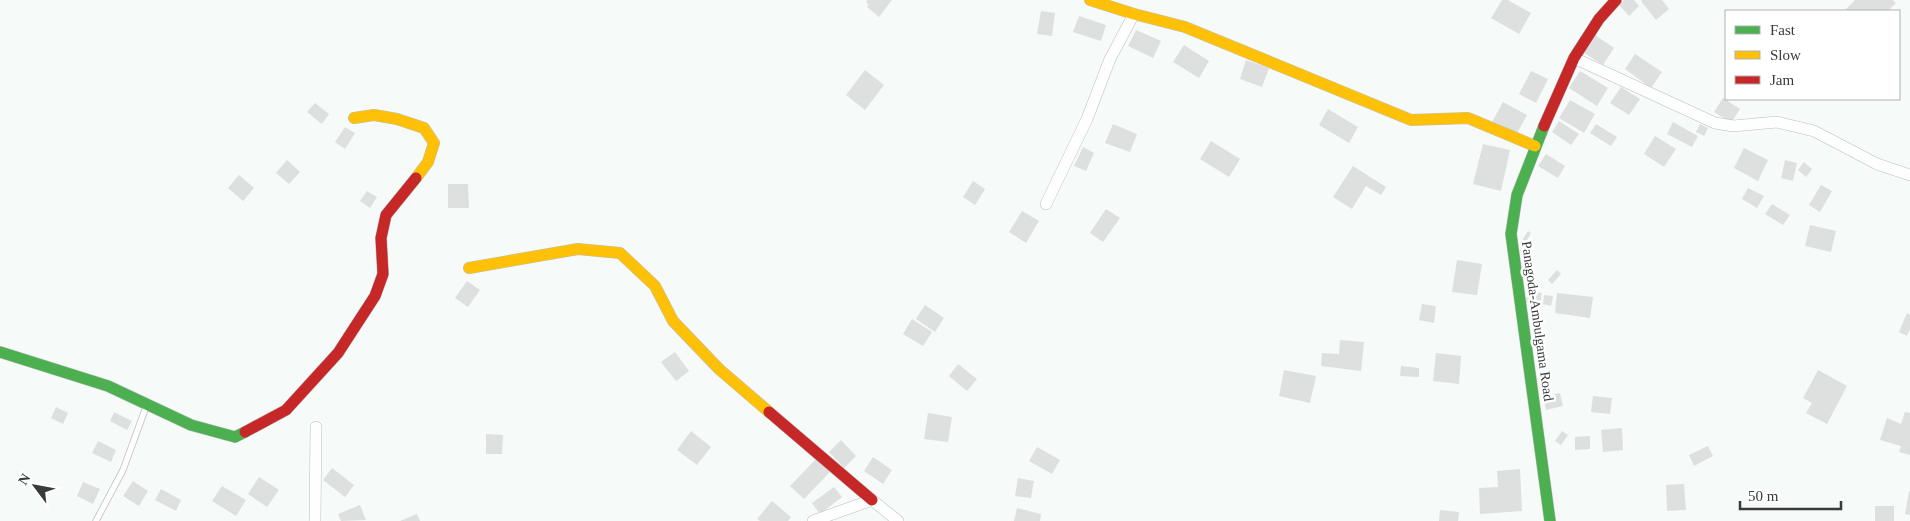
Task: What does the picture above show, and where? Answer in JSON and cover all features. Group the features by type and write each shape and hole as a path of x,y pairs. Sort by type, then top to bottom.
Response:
{"street":[{"path":"1090,0 1185,27 1411,120 1468,118 1535,146"},
{"name":"Panagoda-Ambulgama Road","path":"1550,521 1511,234 1517,195 1535,146 1574,58 1599,19 1616,0"},
{"path":"1046,204 1087,119 1110,59 1134,14"},
{"path":"1574,58 1715,123 1733,126 1777,122 1814,131 1877,164 1910,175"},
{"path":"0,352 108,386 191,425 235,437 286,410 338,353 374,296 383,274 381,238 386,215 428,162 434,143 424,128 396,119 374,115 354,118"},
{"path":"469,268 578,249 620,253 655,286 673,321 719,369 898,521"},
{"path":"315,521 316,427"},
{"path":"813,521 872,500"}],"lane":[{"path":"96,521 123,470 147,405"}],"building":[{"path":"867,0 892,0 879,17 867,7 869,5 866,2"},
{"path":"1502,0 1508,0 1531,13 1519,34 1491,18"},
{"path":"1624,0 1634,0 1639,6 1629,16 1619,5"},
{"path":"1642,0 1662,0 1669,9 1656,20"},
{"path":"1855,0 1893,0 1896,3 1889,10 1845,10"},
{"path":"1041,11 1055,13 1052,36 1037,34"},
{"path":"1079,16 1106,25 1101,41 1073,32"},
{"path":"1136,30 1161,41 1153,58 1128,46"},
{"path":"1592,33 1614,48 1603,65 1580,50"},
{"path":"1184,45 1209,61 1199,78 1173,62"},
{"path":"1635,54 1662,72 1651,88 1625,69"},
{"path":"1246,60 1269,68 1262,87 1240,79"},
{"path":"865,70 884,85 865,110 846,95"},
{"path":"1531,71 1548,79 1536,103 1519,94"},
{"path":"1580,71 1608,88 1597,106 1569,88"},
{"path":"1621,87 1640,99 1629,115 1610,103"},
{"path":"1723,98 1740,109 1731,123 1714,112"},
{"path":"1570,100 1595,114 1584,133 1559,118"},
{"path":"1503,102 1527,115 1516,135 1492,122"},
{"path":"315,103 329,114 322,124 307,112"},
{"path":"1328,109 1358,127 1349,143 1319,125"},
{"path":"1559,121 1579,134 1571,145 1552,132"},
{"path":"1673,122 1698,136 1692,147 1667,134"},
{"path":"1113,124 1137,134 1130,152 1105,143"},
{"path":"1596,124 1617,137 1611,146 1590,133"},
{"path":"1700,124 1708,128 1704,136 1696,132"},
{"path":"345,127 355,133 345,149 335,142"},
{"path":"1655,136 1676,149 1664,167 1644,154"},
{"path":"1211,141 1240,159 1229,177 1200,159"},
{"path":"1483,144 1510,150 1501,191 1473,184"},
{"path":"1083,147 1094,153 1086,171 1074,166"},
{"path":"1744,148 1768,160 1758,181 1734,168"},
{"path":"1546,154 1565,166 1558,178 1538,166"},
{"path":"287,160 300,172 289,184 276,173"},
{"path":"1785,160 1797,163 1793,181 1781,178"},
{"path":"1804,162 1812,169 1806,177 1798,170"},
{"path":"1353,166 1386,187 1381,195 1366,186 1352,209 1333,197"},
{"path":"239,175 254,188 243,201 228,188"},
{"path":"973,181 985,189 975,205 963,197"},
{"path":"448,184 468,184 469,208 448,208"},
{"path":"1821,185 1832,191 1820,212 1809,205"},
{"path":"1748,188 1764,196 1757,208 1742,199"},
{"path":"367,191 377,197 370,208 360,201"},
{"path":"1772,204 1790,215 1783,225 1765,214"},
{"path":"1106,209 1120,218 1103,242 1090,233"},
{"path":"1022,211 1039,221 1026,243 1009,232"},
{"path":"1810,225 1836,231 1831,252 1805,246"},
{"path":"1528,231 1531,233 1523,247 1519,245"},
{"path":"1457,260 1482,264 1477,295 1452,292"},
{"path":"1557,270 1561,274 1552,284 1548,280"},
{"path":"467,281 480,290 468,307 455,298"},
{"path":"1528,291 1542,293 1540,304 1526,302"},
{"path":"1557,293 1593,297 1590,318 1555,313"},
{"path":"1544,295 1553,296 1551,306 1543,304"},
{"path":"1422,304 1436,306 1434,323 1419,320"},
{"path":"925,305 944,318 935,332 916,319"},
{"path":"1907,313 1910,315 1910,329 1907,336 1899,332"},
{"path":"912,319 932,332 923,346 903,334"},
{"path":"1340,340 1364,342 1361,371 1321,366 1322,353 1339,354"},
{"path":"675,352 689,371 676,381 661,362"},
{"path":"1436,353 1461,356 1459,384 1433,381"},
{"path":"958,364 977,379 967,391 949,376"},
{"path":"1401,366 1419,368 1419,377 1400,376"},
{"path":"1284,370 1316,376 1310,403 1279,396"},
{"path":"1818,370 1847,386 1827,424 1806,413 1812,403 1803,398"},
{"path":"1560,393 1563,406 1546,410 1543,397"},
{"path":"1593,396 1612,398 1610,414 1591,412"},
{"path":"56,407 68,413 63,424 51,418"},
{"path":"114,412 132,421 127,430 110,421"},
{"path":"1905,412 1910,413 1910,455 1899,452 1901,446 1880,440 1887,418 1901,424"},
{"path":"928,413 952,417 948,442 924,439"},
{"path":"1622,428 1623,450 1603,452 1601,430"},
{"path":"691,431 711,447 697,465 677,450"},
{"path":"1562,431 1568,435 1561,445 1555,441"},
{"path":"486,434 503,435 502,454 486,454"},
{"path":"1590,436 1590,449 1575,450 1575,437"},
{"path":"841,440 856,456 844,468 829,452"},
{"path":"98,441 116,450 111,462 92,453"},
{"path":"1708,446 1713,456 1694,466 1689,455"},
{"path":"1037,447 1060,460 1052,474 1029,461"},
{"path":"873,457 892,470 883,484 864,471"},
{"path":"816,459 830,472 804,499 790,486"},
{"path":"332,468 354,485 345,497 323,480"},
{"path":"1520,469 1522,511 1480,514 1479,488 1498,487 1497,471"},
{"path":"259,477 279,490 267,507 248,494"},
{"path":"1018,478 1034,481 1031,498 1015,496"},
{"path":"133,481 148,491 139,506 123,496"},
{"path":"83,482 100,489 93,504 77,496"},
{"path":"1684,484 1686,510 1667,511 1666,485"},
{"path":"222,486 246,500 236,516 212,501"},
{"path":"834,487 842,497 820,514 812,503"},
{"path":"161,489 181,500 176,511 155,500"},
{"path":"1910,492 1910,515 1905,514"},
{"path":"772,501 791,517 788,521 760,521 757,519"},
{"path":"360,505 366,520 341,521 338,514"},
{"path":"1875,506 1894,506 1894,521 1875,521"},
{"path":"1017,508 1041,514 1040,521 1014,521"},
{"path":"1440,510 1459,512 1458,521 1439,521"},
{"path":"417,514 420,521 400,521"}],"traffic: fast":[{"path":"1544,126 1517,195 1511,234 1550,521"},
{"path":"0,352 108,386 191,425 235,437 245,432"}],"traffic: slow":[{"path":"1090,0 1185,27 1411,120 1468,118 1535,146"},
{"path":"354,118 374,115 397,119 424,128 434,143 428,162 416,178"},
{"path":"469,268 578,249 620,253 655,286 673,321 719,369 769,412"}],"traffic: jam":[{"path":"1544,126 1574,58 1599,19 1616,0"},
{"path":"245,432 286,410 338,353 375,296 383,274 381,238 386,215 416,178"},
{"path":"769,412 872,500"}]}
